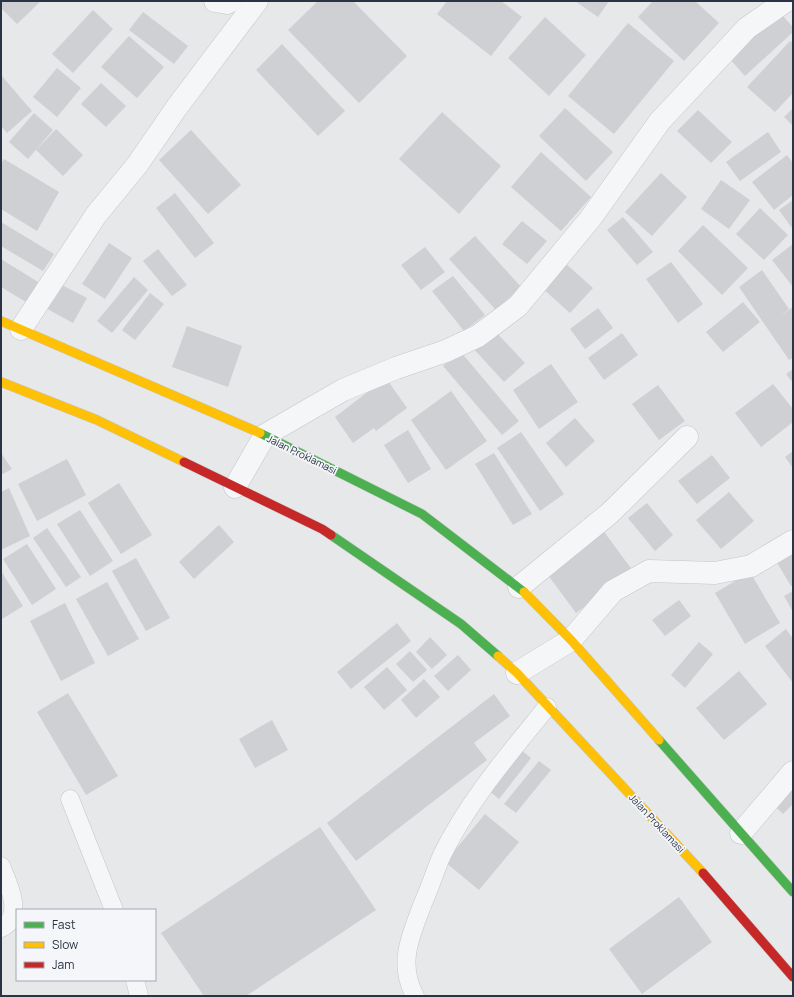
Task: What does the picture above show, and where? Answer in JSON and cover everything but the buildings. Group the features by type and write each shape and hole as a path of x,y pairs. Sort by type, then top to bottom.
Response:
{"street":[{"path":"215,1 232,1"},
{"path":"21,329 96,215 137,165 177,107 257,1"},
{"path":"235,487 265,436 343,390 396,368 446,351 478,336 518,306 590,219 660,121 747,28 786,1"},
{"name":"Jalan Proklamasi","path":"1,321 265,436 422,514 519,587 571,640 793,892"},
{"name":"Jalan Proklamasi","path":"1,382 97,420 322,529 461,624 517,673 547,707 683,851 793,977"},
{"path":"519,587 610,513 686,437"},
{"path":"517,673 571,640 613,591 649,571 715,573 751,566 793,541"},
{"path":"741,833 793,772"}],"lane":[{"path":"415,996 406,969 407,946 442,856 467,812 493,774 547,707"},
{"path":"70,799 114,909"},
{"path":"1,866 10,886 14,910 6,925 1,928"}],"traffic: fast":[{"path":"260,433 422,514 524,592"},
{"path":"331,535 461,624 498,656"},
{"path":"659,740 793,892"}],"traffic: slow":[{"path":"1,321 260,433"},
{"path":"1,382 97,420 184,462"},
{"path":"524,592 571,640 659,740"},
{"path":"498,656 517,673 703,873"}],"traffic: jam":[{"path":"184,462 322,529 331,535"},
{"path":"703,873 793,977"}]}
